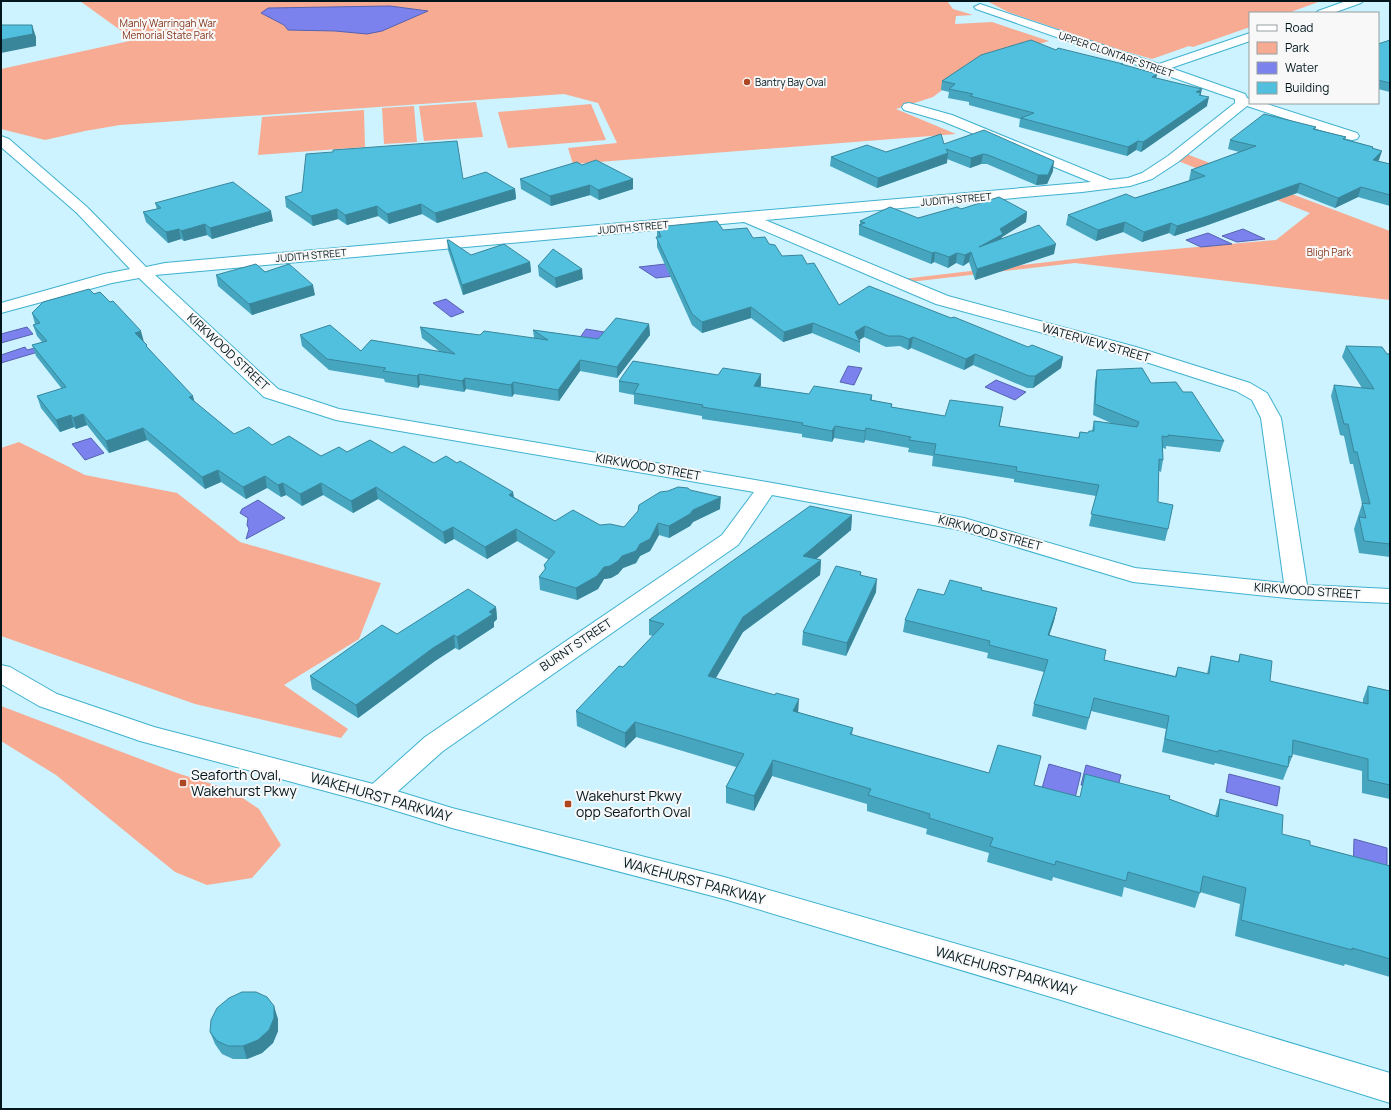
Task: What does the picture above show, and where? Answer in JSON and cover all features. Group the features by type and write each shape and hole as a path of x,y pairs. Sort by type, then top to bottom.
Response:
{"street":[{"path":"1325,12 1357,1"},
{"name":"UPPER CLONTARF STREET","path":"980,7 1228,92 1248,102"},
{"path":"1158,68 1249,37"},
{"name":"JUDITH STREET","path":"1,308 110,278 165,268 1110,185 1130,182 1147,176 1173,159 1241,105 1248,102"},
{"name":"UPPER CLONTARF STREET","path":"1254,104 1352,136"},
{"path":"909,107 947,118 1110,185"},
{"name":"KIRKWOOD STREET","path":"1,140 82,210 141,272 271,392 336,414 767,488 964,524 1133,574 1297,592 1390,596"},
{"name":"WATERVIEW STREET","path":"746,217 942,300 1130,351 1243,386 1260,397 1271,418 1297,592"},
{"name":"BURNT STREET","path":"377,795 434,744 730,540 767,488"},
{"name":"WAKEHURST PARKWAY","path":"1,673 48,700 149,734 377,795 452,818 724,888 1054,985 1390,1088"}],"green space":[{"name":"Manly Warringah War Memorial State Park","path":"80,1 947,1 953,9 973,15 956,16 955,24 992,22 1049,41 979,62 933,97 896,109 956,134 573,164 568,148 617,143 598,103 564,94 120,125 45,140 1,129 1,69 134,40"},
{"path":"987,1 1321,1 1291,12 1249,12 1249,27 1193,47 1189,46 1152,59 1117,49 1008,12"},
{"path":"476,102 483,137 424,141 419,106"},
{"path":"591,104 606,140 508,148 498,112"},
{"path":"414,106 417,142 384,144 382,108"},
{"path":"364,110 365,147 258,155 262,117"},
{"name":"Bligh Park","path":"1181,152 1390,231 1390,300 1075,263 901,283 894,280 1108,255 1276,240 1310,213 1173,159"},
{"path":"19,442 85,475 177,493 240,542 381,583 359,639 284,685 348,729 341,738 195,704 1,636 1,448"},
{"path":"1,706 177,773 231,790 259,809 281,845 252,878 207,885 175,872 56,775 1,741"}],"water":[{"path":"390,6 428,11 382,31 367,34 335,31 288,30 284,25 261,13 268,8"},
{"path":"1243,229 1265,239 1237,242 1222,236"},
{"path":"1208,233 1232,244 1201,247 1186,240"},
{"path":"683,262 692,274 656,278 639,267"},
{"path":"446,299 464,312 451,317 433,303"},
{"path":"27,327 33,334 1,343 1,334"},
{"path":"586,329 604,332 593,349 574,346"},
{"path":"25,347 27,350 35,348 38,352 1,363 1,355"},
{"path":"848,366 862,368 854,385 840,382"},
{"path":"996,380 1026,392 1015,400 985,387"},
{"path":"91,438 104,453 85,460 72,444"},
{"path":"258,500 285,518 246,539 249,529 247,525 248,518 240,513 242,509"},
{"path":"1049,764 1081,773 1072,811 1038,802"},
{"path":"1086,765 1121,775 1116,794 1081,785"},
{"path":"1229,774 1280,787 1277,806 1226,792"},
{"path":"1354,839 1387,848 1387,882 1353,873"}],"building":[{"path":"1,25 32,25 33,34 1,40"},
{"path":"1031,40 1056,50 1058,48 1157,74 1152,77 1202,89 1196,92 1201,93 1199,95 1209,97 1143,142 1138,141 1128,147 1021,118 1034,113 970,96 973,94 949,89 955,84 942,81 981,55"},
{"path":"1390,40 1390,83 1379,80 1379,44"},
{"path":"1264,114 1316,127 1313,129 1346,137 1343,139 1382,151 1373,160 1390,164 1390,195 1361,187 1338,198 1300,183 1177,226 1171,223 1144,232 1125,222 1098,230 1068,215 1126,194 1135,198 1205,176 1191,170 1256,146 1230,140"},
{"path":"984,130 1054,161 1048,175 1038,175 988,155 983,154 971,158 946,149 948,153 878,178 831,157 867,145 886,152 941,134 944,144"},
{"path":"457,141 463,179 486,172 515,189 435,213 421,204 387,214 377,206 345,215 337,209 311,216 285,197 302,192 306,154 333,152 333,150"},
{"path":"596,160 633,179 598,190 590,185 550,196 520,179 577,162 582,165"},
{"path":"233,182 271,211 210,228 205,224 181,231 179,229 166,232 143,212 161,208 155,203"},
{"path":"999,197 1027,212 1000,229 1003,234 979,247 1039,225 1056,244 977,269 971,252 965,255 957,253 949,257 935,252 932,253 859,225 865,223 860,221 890,207 918,218 957,207 961,209"},
{"path":"717,221 723,230 747,228 753,238 765,237 769,244 775,245 782,256 802,255 807,264 814,263 839,305 869,286 951,318 954,317 1028,347 1032,345 1063,357 1035,376 1029,376 975,354 966,359 913,337 909,339 901,336 888,336 865,326 855,332 860,342 813,323 784,332 751,307 702,322 692,314 656,237 661,237 657,227"},
{"path":"447,240 471,255 504,244 530,262 462,285"},
{"path":"553,249 582,269 555,278 538,266"},
{"path":"256,264 265,272 289,264 313,285 249,304 216,275"},
{"path":"89,289 94,294 100,292 110,302 113,301 141,331 135,333 193,396 189,397 234,434 249,427 272,445 289,436 321,456 339,447 347,452 370,440 392,453 404,446 434,463 446,456 457,463 460,461 513,492 509,495 555,521 573,510 600,525 610,524 624,527 638,511 639,505 660,492 678,487 688,488 690,490 721,497 693,510 690,514 669,526 658,523 650,539 640,544 636,551 622,556 618,561 610,566 604,567 597,576 576,588 539,577 546,568 544,565 555,552 516,529 485,547 453,527 443,532 376,487 351,501 321,483 300,494 283,483 278,485 265,476 243,487 218,470 202,477 143,428 106,441 83,414 73,418 71,415 56,420 37,396 66,387 32,345 47,341 33,325 40,323 32,313 43,302"},
{"path":"616,318 649,324 617,367 580,360 558,390 513,382 511,385 465,378 462,381 419,374 417,376 383,371 386,368 327,359 300,335 330,325 361,351 371,340 455,354 420,327 480,335 484,331 548,340 533,330 598,339"},
{"path":"1346,346 1382,347 1387,354 1390,354 1390,544 1364,541 1359,517 1366,518 1362,503 1370,504 1357,452 1354,452 1348,424 1344,424 1334,385 1374,389"},
{"path":"633,361 718,375 723,368 761,374 754,386 809,394 814,386 872,395 870,400 892,404 891,407 945,416 950,400 1003,407 999,426 1079,438 1080,432 1088,433 1089,431 1094,431 1094,421 1137,427 1139,422 1095,404 1097,370 1142,368 1151,383 1176,382 1183,392 1192,392 1224,441 1168,435 1168,437 1162,436 1163,460 1159,459 1158,502 1173,505 1168,529 1091,514 1099,485 1016,471 1017,467 934,454 936,444 909,440 911,437 866,428 865,431 835,426 832,431 802,425 803,423 702,407 703,405 634,393 639,384 619,381"},
{"path":"810,506 852,515 803,556 821,560 743,617 708,676 775,695 776,693 799,699 793,711 853,728 850,734 989,773 998,745 1041,756 1034,785 1080,797 1085,774 1170,796 1169,799 1218,817 1220,799 1283,815 1282,834 1310,841 1310,845 1390,866 1390,959 1241,920 1246,888 1203,876 1200,893 1128,872 1126,881 1056,861 1055,865 990,846 993,838 929,818 930,814 868,795 871,789 773,760 754,796 726,787 744,754 635,722 625,733 576,711 619,666 623,667 664,624 649,620"},
{"path":"836,566 861,572 860,575 877,579 847,643 803,632"},
{"path":"950,580 982,588 981,590 1057,608 1048,635 1106,650 1104,660 1176,677 1178,667 1209,674 1211,656 1239,662 1240,654 1272,661 1270,681 1368,704 1368,686 1390,691 1390,785 1368,780 1368,759 1293,740 1292,757 1289,756 1288,767 1219,750 1218,752 1165,739 1169,716 1094,698 1089,718 1034,704 1048,660 989,645 990,641 905,620 918,589 944,595"},
{"path":"468,589 496,607 489,612 493,614 457,637 454,635 433,648 356,705 310,676 382,625 397,634"},
{"path":"242,992 256,992 267,997 274,1006 274,1018 269,1030 258,1040 243,1046 228,1046 217,1041 210,1032 211,1020 217,1008 229,998"}],"place":[{"name":"Bantry Bay Oval","path":"747,82"},
{"name":"Seaforth Oval, Wakehurst Pkwy","path":"183,783"},
{"name":"Wakehurst Pkwy opp Seaforth Oval","path":"568,804"}]}
